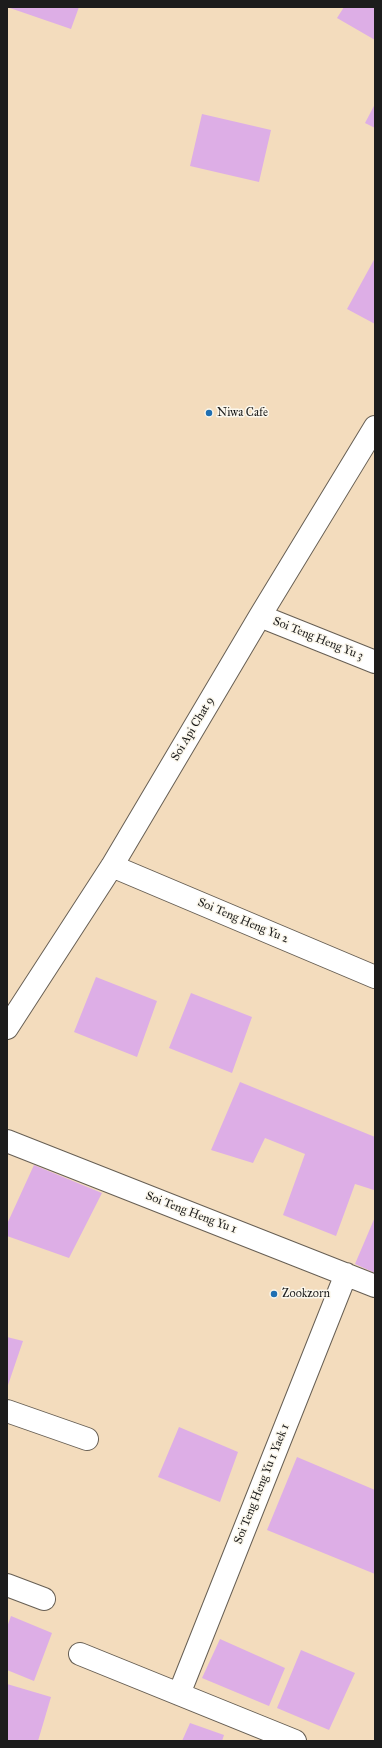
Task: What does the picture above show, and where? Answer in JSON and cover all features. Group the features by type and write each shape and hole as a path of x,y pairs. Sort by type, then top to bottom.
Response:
{"street":[{"name":"Soi Api Chat 9","path":"7,1028 112,866 260,616 375,427"},
{"name":"Soi Teng Heng Yu 3","path":"260,616 375,662"},
{"name":"Soi Teng Heng Yu 2","path":"112,866 375,977"},
{"name":"Soi Teng Heng Yu 1","path":"7,1141 375,1286"},
{"name":"Soi Teng Heng Yu 1 Yaek 1","path":"179,1694 346,1274"},
{"path":"7,1411 87,1439"},
{"path":"7,1585 44,1599"},
{"path":"80,1654 295,1741"}],"building":[{"path":"7,7 79,7 71,29"},
{"path":"344,7 375,7 375,40 337,18"},
{"path":"375,104 375,128 365,123"},
{"path":"202,114 271,130 259,182 190,166"},
{"path":"375,258 375,324 347,309"},
{"path":"96,977 157,1001 137,1057 74,1032"},
{"path":"191,993 252,1017 232,1073 169,1048"},
{"path":"240,1082 375,1137 374,1190 355,1184 336,1236 283,1215 305,1154 265,1138 253,1163 211,1150"},
{"path":"34,1165 102,1193 69,1258 7,1236 7,1224"},
{"path":"375,1217 375,1273 355,1264"},
{"path":"7,1337 23,1341 7,1388"},
{"path":"179,1427 238,1452 220,1502 158,1477"},
{"path":"297,1457 375,1490 375,1574 267,1530"},
{"path":"11,1616 52,1633 34,1681 7,1670 7,1627"},
{"path":"220,1639 285,1668 269,1706 202,1678"},
{"path":"301,1650 355,1673 329,1730 277,1708"},
{"path":"7,1684 51,1697 38,1741 7,1741"},
{"path":"190,1723 224,1735 222,1741 182,1741"}],"place":[{"name":"Niwa Cafe","path":"209,413"},
{"name":"Zookzorn","path":"274,1294"}]}
